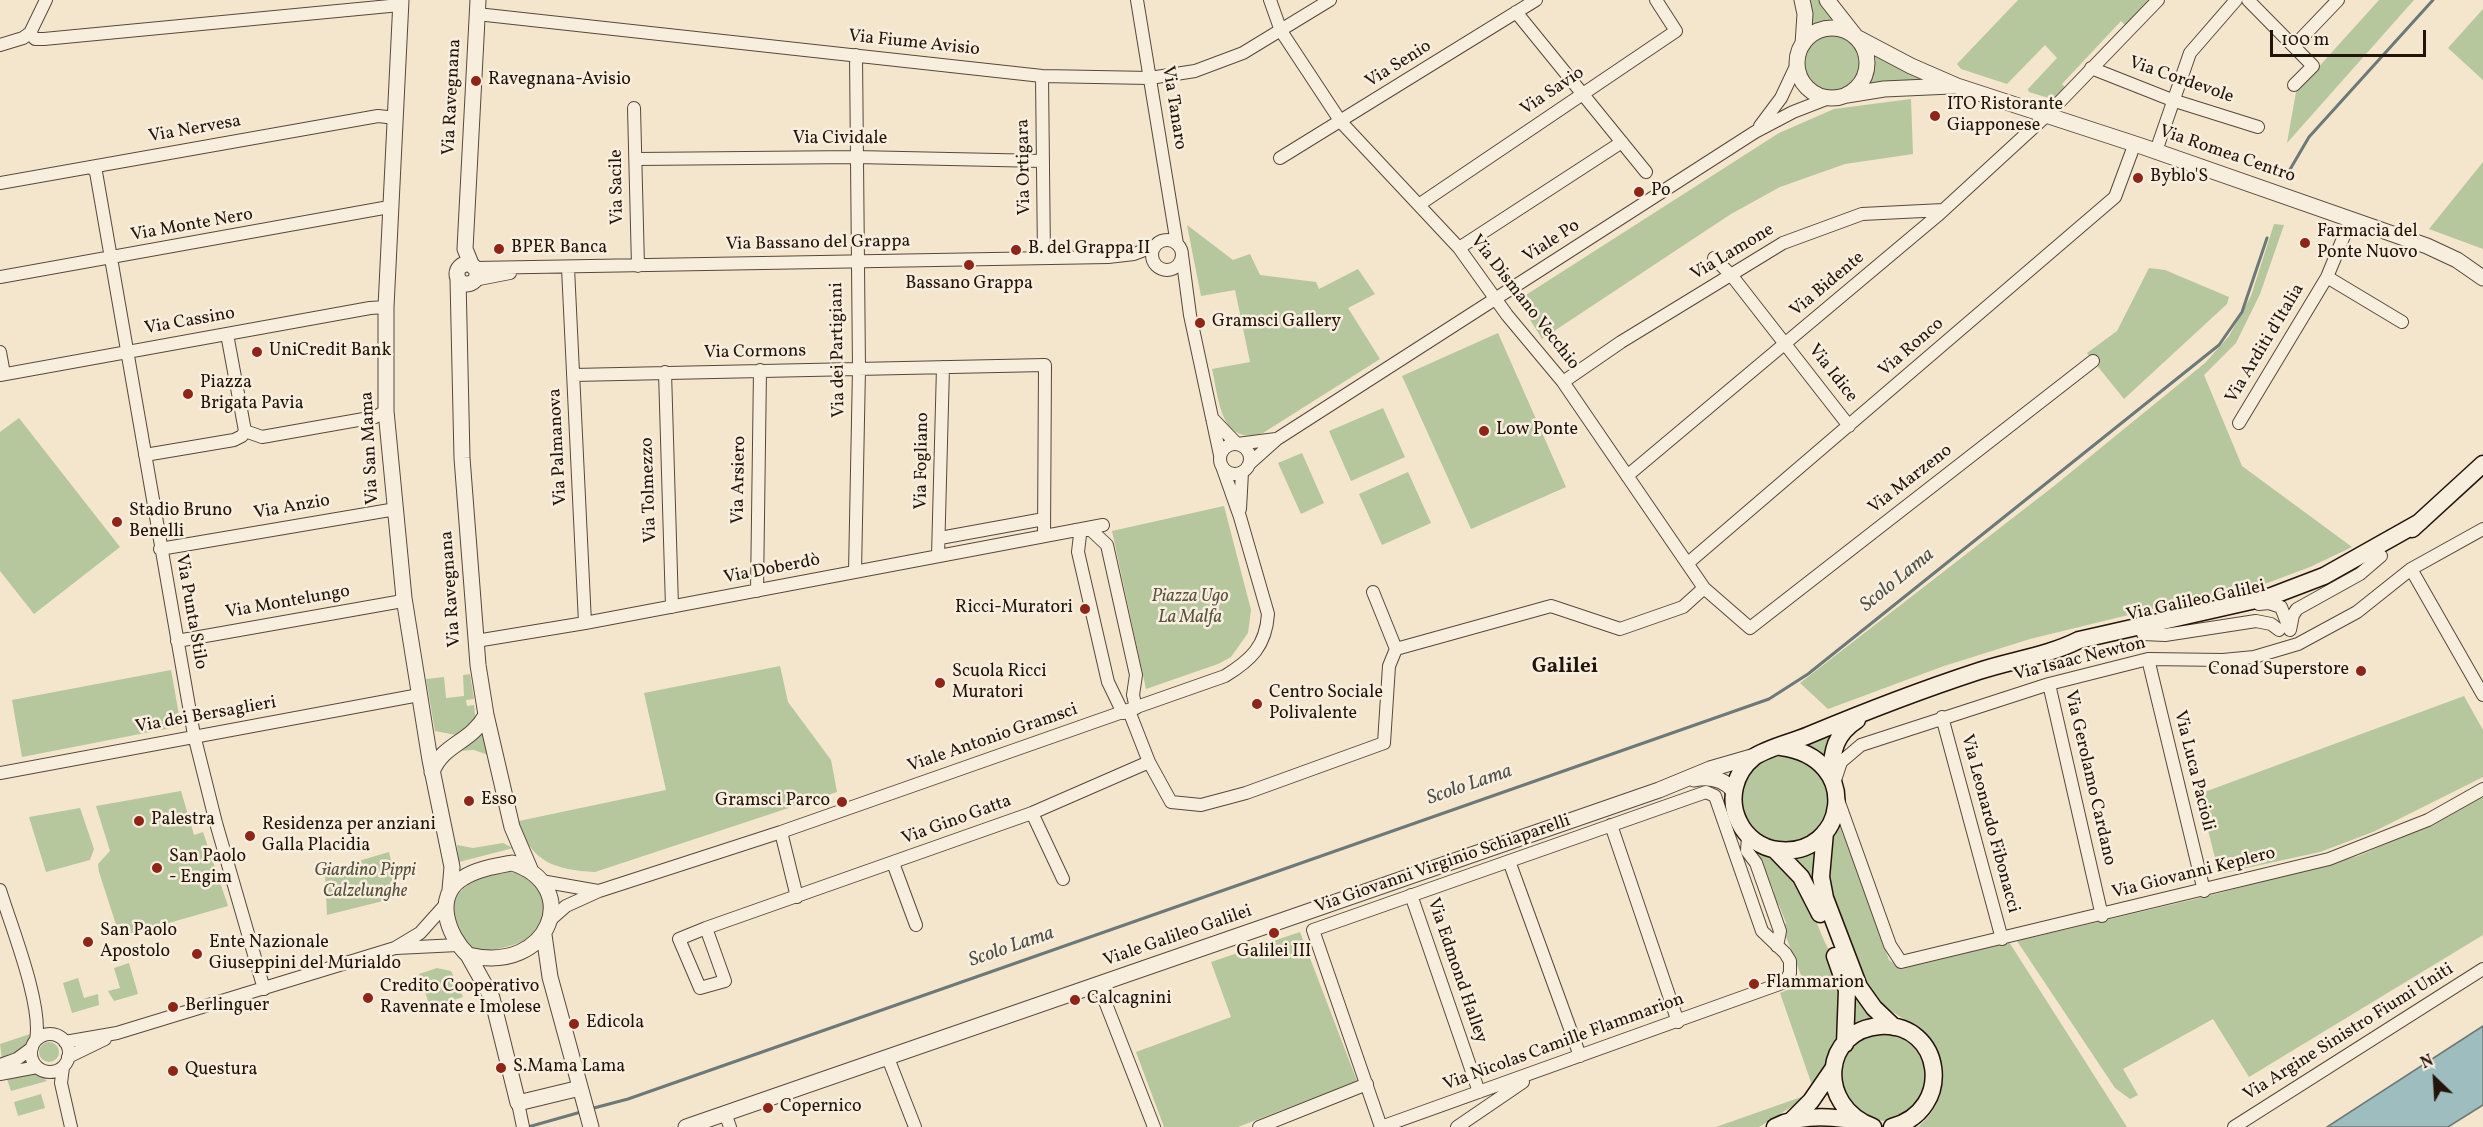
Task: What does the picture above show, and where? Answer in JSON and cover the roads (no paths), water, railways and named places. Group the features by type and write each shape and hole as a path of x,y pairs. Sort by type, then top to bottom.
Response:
{"main road":[{"name":"Via Galileo Galilei","path":"2066,647 2078,648 2215,621 2276,605 2331,584 2380,556 2483,464"},
{"name":"Via Galileo Galilei","path":"1781,747 1873,710 1981,671 2066,647 2079,640 2269,597 2324,576 2420,522"},
{"name":"Via Galileo Galilei","path":"1834,785 1832,755 1840,734 1873,710"},
{"path":"1783,1124 1811,1101 1833,1068 1845,1044 1847,990 1815,900 1801,877 1775,850 1748,836 1735,815 1734,791 1741,772 1755,756 1781,747 1811,755 1822,764 1834,785 1834,815 1825,832 1821,877 1825,898 1859,987 1874,1008 1894,1027"},
{"path":"1775,850 1802,848 1825,832"},
{"path":"1845,1044 1867,1028 1894,1027 1909,1032 1922,1042 1931,1056 1935,1072 1934,1088 1928,1102 1918,1115 1904,1124 1892,1127"},
{"path":"1833,1068 1833,1084 1837,1099 1846,1111 1865,1124"},
{"path":"1783,1124 1835,1117 1865,1124"}],"street":[{"path":"0,45 23,38 30,33 46,0"},
{"name":"Via Tanaro","path":"1137,0 1172,223 1179,250"},
{"name":"Via Dismano Vecchio","path":"1270,0 1281,31 1341,122 1459,248 1495,300 1563,382 1704,588 1750,628"},
{"name":"Via Fiume Avisio","path":"477,7 856,56 1042,76 1150,78 1195,71 1243,53 1330,0"},
{"name":"Via Senio","path":"1280,158 1536,0"},
{"name":"Via Savio","path":"1420,204 1676,31 1656,0"},
{"path":"1802,0 1805,14 1803,44 1797,64 1803,83 1819,96 1829,98 1845,95 1861,81 1865,70 1863,47 1827,0"},
{"name":"Via Bidente","path":"1627,476 1943,210 2047,115 2158,0"},
{"path":"2156,151 2190,53 2236,0"},
{"path":"2248,0 2313,66 2294,85"},
{"path":"2294,46 2338,0"},
{"path":"30,33 36,39 44,39 400,2"},
{"name":"Via San Mama","path":"400,2 386,307 386,411 394,514 404,598 432,772 452,867 448,897"},
{"name":"Via Ravegnana","path":"477,7 465,249 470,275 460,299 462,458 476,641 486,715 512,830 530,869"},
{"path":"1516,12 1646,172"},
{"path":"1803,44 1818,32 1828,29 1846,31 1856,37"},
{"name":"Via Romea Centro","path":"1856,37 1911,66 1957,86 2135,143 2427,246 2457,260 2481,278"},
{"name":"Via dei Partigiani","path":"855,572 859,369 856,262 856,56"},
{"name":"Viale Po","path":"1755,132 1781,98 1797,64"},
{"name":"Via Cordevole","path":"2091,68 2172,100 2258,127"},
{"name":"Via Ortigara","path":"1042,76 1044,258"},
{"name":"Via Romea Centro","path":"1845,95 1884,89 1957,86"},
{"name":"Viale Po","path":"1246,468 1277,439 1755,132 1793,112 1829,98"},
{"name":"Via Sacile","path":"634,108 638,266"},
{"name":"Via Nervesa","path":"0,183 378,116 396,118"},
{"path":"1459,248 1622,142"},
{"name":"Via Ronco","path":"1688,563 2115,197 2135,143"},
{"name":"Via Cividale","path":"637,159 856,158 1043,162"},
{"name":"Via Punta Stilo","path":"91,167 96,172 194,735 216,823 264,989"},
{"name":"Via Monte Nero","path":"0,277 111,259 390,207"},
{"name":"Via Lamone","path":"1563,382 1621,342 1783,243 1862,214 1943,210"},
{"name":"Via Arditi d'Italia","path":"2239,423 2327,277 2351,219"},
{"path":"1172,223 1169,232 1157,244 1152,254 1154,263 1165,270 1182,289 1190,315"},
{"path":"1157,244 1168,241 1179,250 1215,442 1223,469 1234,474 1246,468 1246,449 1237,444 1212,418"},
{"name":"Via Bassano del Grappa","path":"470,275 528,268 1108,257 1134,254 1157,244"},
{"path":"1165,270 1179,265 1179,250"},
{"name":"Via Bassano del Grappa","path":"1108,257 1154,263"},
{"name":"Via Idice","path":"1714,258 1732,276 1849,426"},
{"name":"Via Palmanova","path":"568,268 585,623"},
{"path":"2327,277 2402,322"},
{"name":"Via Cassino","path":"2,374 386,307"},
{"path":"145,455 234,440 242,436 245,431 226,334"},
{"path":"0,352 2,374"},
{"name":"Via Marzeno","path":"1750,628 2093,362"},
{"name":"Via Cormons","path":"573,375 1045,365 1044,519"},
{"name":"Via Fogliano","path":"938,556 943,367"},
{"name":"Via Arsiero","path":"757,591 760,370"},
{"name":"Via Tolmezzo","path":"665,372 672,607"},
{"path":"245,431 262,437 375,417 386,411"},
{"name":"Viale Po","path":"1237,444 1277,439"},
{"path":"1220,455 1224,448 1237,444"},
{"name":"Viale Antonio Gramsci","path":"1240,516 1246,468"},
{"name":"Viale Antonio Gramsci","path":"547,928 566,906 599,891 781,832 1225,676 1253,657 1262,644 1267,630 1265,600 1240,516 1223,469"},
{"name":"Via Anzio","path":"160,549 384,510 390,510 394,514"},
{"path":"939,538 1044,519 1044,536"},
{"path":"1075,530 1103,525"},
{"name":"Via Isaac Newton","path":"1834,785 1841,762 1853,750 1942,717 2049,684 2148,659 2223,660 2284,649 2298,644 2357,612 2411,569 2483,529"},
{"path":"1075,530 1091,530 1107,545 1136,675 1129,710"},
{"path":"1075,530 1080,535 1078,548 1108,682 1129,710 1149,762 1171,802 1201,805 1246,793 1384,743 1389,666 1396,649 1373,591"},
{"name":"Via Doberdò","path":"476,641 672,607 1075,530"},
{"path":"1078,548 1089,538 1101,539"},
{"path":"2284,630 2297,609 2360,574 2380,556"},
{"path":"2411,569 2483,695"},
{"path":"2276,605 2284,596 2318,582 2324,576"},
{"path":"1396,649 1551,606 1620,629 1683,608 1704,588"},
{"name":"Via Montelungo","path":"177,641 397,602 404,598"},
{"path":"2216,610 2228,612 2269,603 2283,609 2284,649"},
{"path":"2143,634 2165,635 2256,621 2284,630 2298,644"},
{"name":"Via Luca Pacioli","path":"2148,659 2204,891"},
{"name":"Via Gerolamo Cardano","path":"2049,684 2102,916"},
{"path":"1113,691 1125,692 1134,685"},
{"name":"Via dei Bersaglieri","path":"0,773 194,735 419,695"},
{"path":"432,772 436,761 443,753 478,730 486,715"},
{"name":"Via Leonardo Fibonacci","path":"1942,717 2002,939"},
{"path":"1682,781 1721,765 1755,756"},
{"name":"Via Gino Gatta","path":"706,928 725,981 700,988 680,939 706,928 1032,813 1149,762"},
{"path":"1682,781 1705,777 1728,783 1734,791"},
{"name":"Viale Galileo Galilei","path":"686,1127 728,1120 888,1058 1682,781"},
{"name":"Via Giovanni Keplero","path":"1834,785 1890,945 1901,962 2102,916 2329,860 2377,843 2428,820 2483,789"},
{"path":"1659,790 1666,806"},
{"name":"Via Giovanni Virginio Schiaparelli","path":"1381,1127 1313,930 1711,792 1715,796 1728,836"},
{"name":"Via Gino Gatta","path":"1032,813 1063,879"},
{"path":"1735,815 1728,836 1762,931 1777,946"},
{"path":"1611,825 1678,1022"},
{"path":"781,832 797,897"},
{"path":"1748,836 1747,851 1756,863 1780,931 1777,946"},
{"path":"1466,857 1471,874"},
{"path":"1738,864 1750,858"},
{"path":"1509,861 1580,1056"},
{"path":"0,1065 16,1059 45,1035 59,1038 117,1033 395,948 420,933 461,879 486,868 512,863 530,869 541,881 550,907 547,928 550,976 591,1127"},
{"name":"Via Gino Gatta","path":"893,863 916,926"},
{"name":"Viale Antonio Gramsci","path":"541,881 599,891"},
{"path":"0,890 31,993 37,1028 32,1058 65,1107"},
{"name":"Via Edmond Halley","path":"1411,895 1479,1092"},
{"path":"448,897 448,925 492,998 523,1127"},
{"path":"1350,898 1357,915"},
{"path":"395,948 463,950 497,959 526,951 547,928"},
{"name":"Via Nicolas Camille Flammarion","path":"1381,1127 1785,982 1790,973 1790,961 1777,946"},
{"name":"Via Argine Sinistro Fiumi Uniti","path":"2234,1127 2483,969"},
{"path":"1099,986 1154,1127"},
{"path":"31,993 45,1022 59,1038 65,1062 61,1076 65,1107 71,1127"},
{"path":"0,1074 41,1069 53,1071 117,1033"},
{"path":"888,1058 915,1127"},
{"path":"1457,1127 1537,1072"},
{"path":"1259,1127 1367,1084"},
{"path":"518,1103 580,1088"}],"water":[{"path":"2483,1026 2483,1105 2448,1127 2327,1127"}],"waterway":[{"name":"Scolo Lama","path":"2285,178 2309,137 2433,0"},
{"name":"Scolo Lama","path":"590,1109 628,1099 1769,699 1808,674 2219,345 2242,312 2267,238"},
{"name":"Scolo Lama","path":"528,1127 581,1112"}],"place":[{"name":"Ravegnana-Avisio","path":"476,81"},
{"name":"ITO Ristorante Giapponese","path":"1935,116"},
{"name":"Byblo'S","path":"2138,178"},
{"name":"Po","path":"1639,192"},
{"name":"Farmacia del Ponte Nuovo","path":"2305,243"},
{"name":"BPER Banca","path":"499,249"},
{"name":"B. del Grappa II","path":"1016,250"},
{"name":"Bassano Grappa","path":"969,265"},
{"name":"Gramsci Gallery","path":"1200,323"},
{"name":"UniCredit Bank","path":"257,352"},
{"name":"Piazza Brigata Pavia","path":"188,394"},
{"name":"Low Ponte","path":"1484,431"},
{"name":"Stadio Bruno Benelli","path":"117,522"},
{"name":"Ricci-Muratori","path":"1085,609"},
{"name":"Conad Superstore","path":"2361,671"},
{"name":"Scuola Ricci Muratori","path":"940,683"},
{"name":"Centro Sociale Polivalente","path":"1257,704"},
{"name":"Esso","path":"469,801"},
{"name":"Gramsci Parco","path":"842,802"},
{"name":"Palestra","path":"139,821"},
{"name":"Residenza per anziani Galla Placidia","path":"250,836"},
{"name":"San Paolo - Engim","path":"157,868"},
{"name":"Galilei III","path":"1274,933"},
{"name":"San Paolo Apostolo","path":"88,942"},
{"name":"Ente Nazionale Giuseppini del Murialdo","path":"197,954"},
{"name":"Flammarion","path":"1754,984"},
{"name":"Credito Cooperativo Ravennate e Imolese","path":"368,998"},
{"name":"Calcagnini","path":"1075,1000"},
{"name":"Berlinguer","path":"173,1007"},
{"name":"Edicola","path":"574,1024"},
{"name":"S.Mama Lama","path":"501,1068"},
{"name":"Questura","path":"173,1071"},
{"name":"Copernico","path":"768,1108"}],"district":[{"name":"Galilei","path":"1565,668"}],"park label":[{"name":"Piazza Ugo La Malfa","path":"1190,608"},
{"name":"Giardino Pippi Calzelunghe","path":"365,882"}]}
